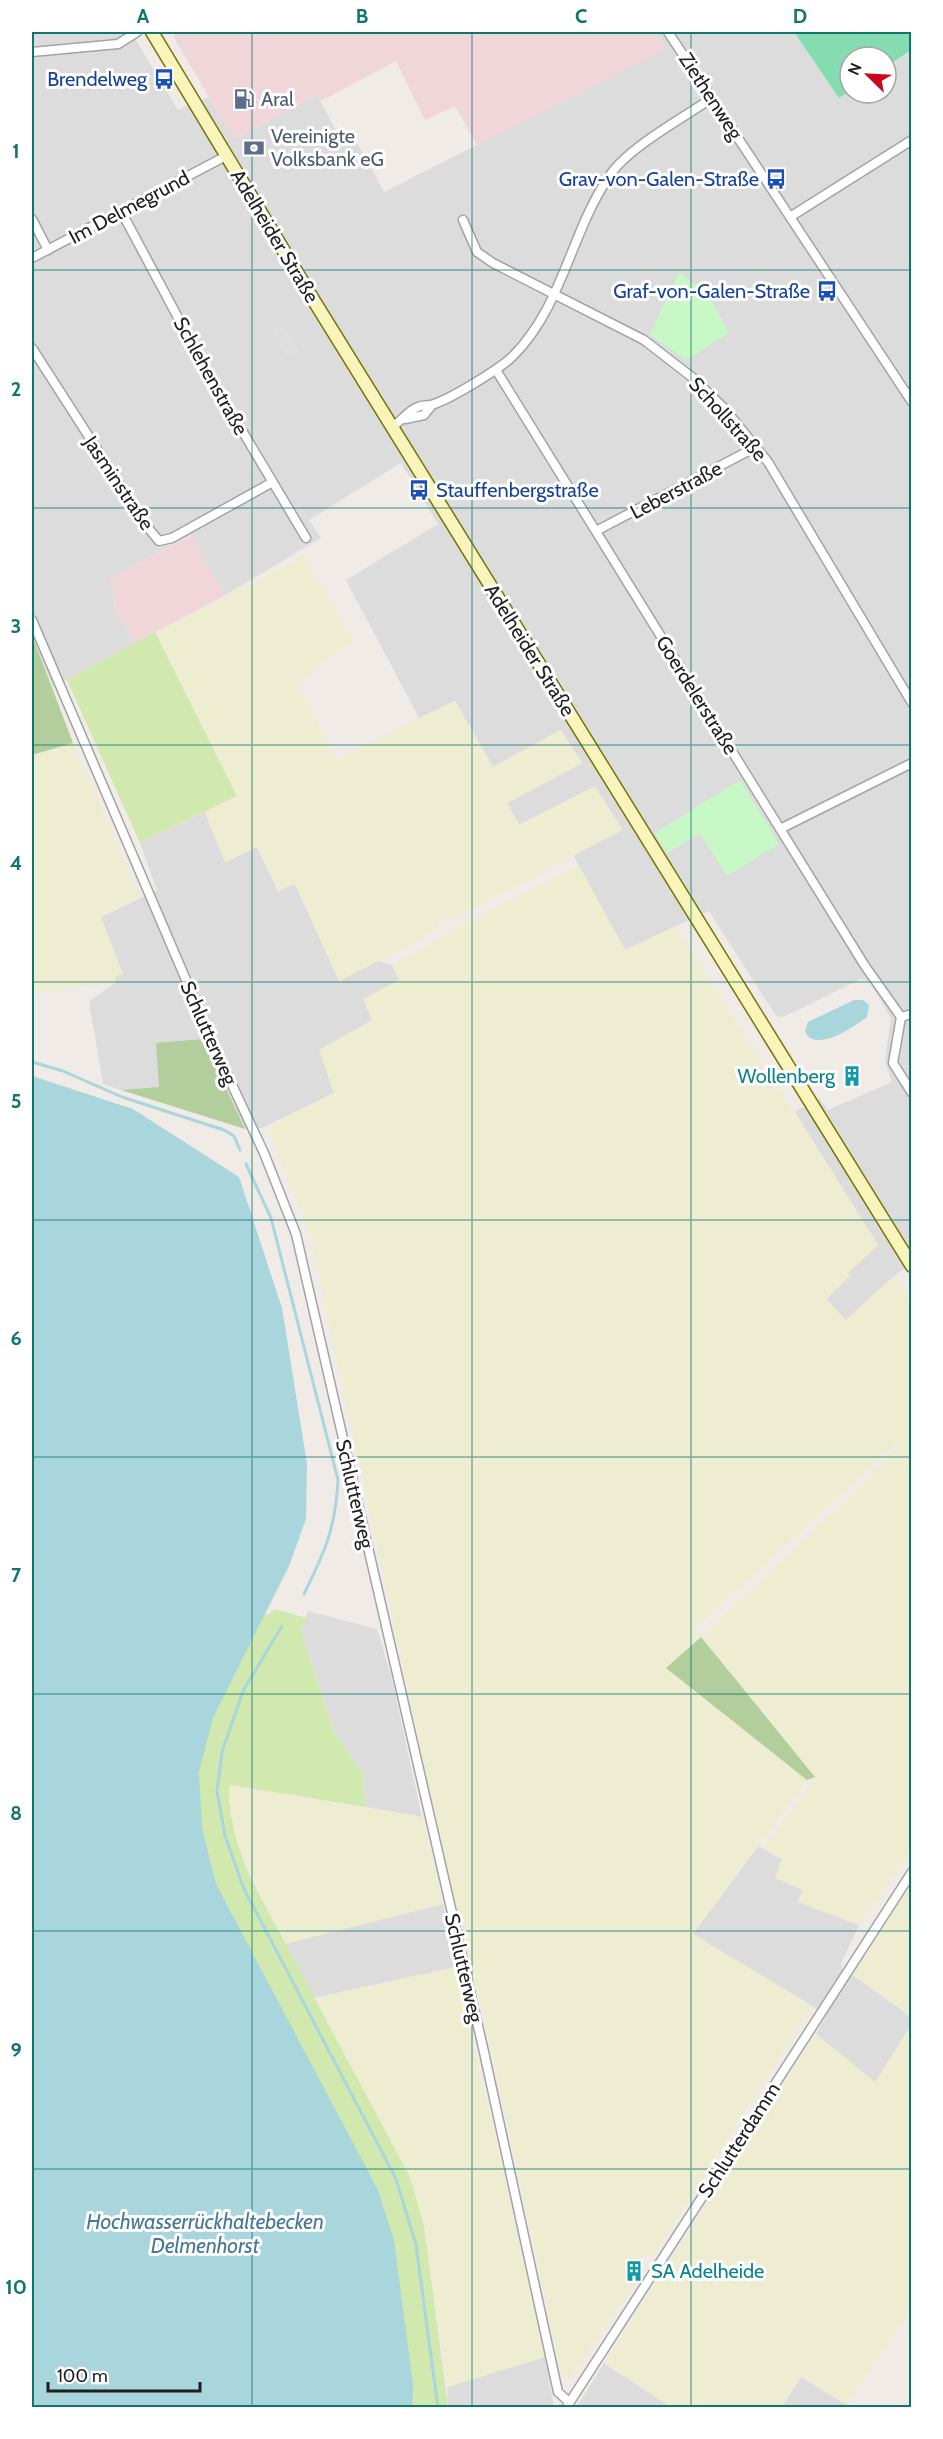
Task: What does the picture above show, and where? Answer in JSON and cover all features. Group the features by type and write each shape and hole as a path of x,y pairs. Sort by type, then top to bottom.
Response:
{"main road":[{"name":"Adelheider Straße","path":"152,32 226,156 912,1266"}],"street":[{"path":"32,52 118,44 137,32"},
{"name":"Ziethenweg","path":"668,32 912,402"},
{"path":"393,426 405,419 424,415 432,405 496,370 513,356 537,328 555,294 598,194 611,173 626,157 712,98"},
{"path":"790,217 912,140"},
{"name":"Im Delmegrund","path":"32,258 226,156"},
{"name":"Schlehenstraße","path":"121,211 206,370 271,483 306,538"},
{"path":"32,219 48,250"},
{"name":"Schollstraße","path":"463,220 477,252 493,263 644,340 693,378 724,408 768,462 912,703"},
{"name":"Jasminstraße","path":"32,348 144,524 159,541 172,537 271,483"},
{"name":"Goerdelerstraße","path":"496,370 864,966 901,1017"},
{"name":"Leberstraße","path":"596,531 756,447"},
{"name":"Schlutterweg","path":"32,620 219,1057 264,1153 296,1234 484,2052 558,2392 567,2405"},
{"path":"780,829 912,763"},
{"path":"912,1014 901,1017 893,1063 912,1093"},
{"name":"Schlutterdamm","path":"567,2405 912,1872"}],"shaded area":[{"path":"32,32 131,32 178,110 209,97 234,139 317,95 340,138 351,132 384,192 665,49 654,32 794,32 838,97 838,105 898,105 898,59 911,50 911,1264 895,1275 846,1320 826,1299 850,1276 847,1273 878,1245 795,1112 819,1098 828,1110 892,1082 885,1061 891,1018 869,981 861,979 799,1010 782,1017 776,1016 709,911 625,950 573,855 622,829 595,787 519,825 507,803 582,763 561,730 493,767 455,701 419,718 346,580 438,524 401,463 309,520 321,538 224,596 191,535 109,579 116,594 114,606 134,644 53,687 32,635"},
{"path":"175,32 654,32 666,49 477,145 455,106 425,120 396,61 321,101 317,95 234,139 174,38"},
{"path":"283,325 299,351 288,357 272,331"},
{"path":"192,535 224,596 134,644 114,605 116,594 109,579"},
{"path":"205,812 225,862 257,847 278,891 295,884 339,981 378,961 392,965 399,979 372,1020 334,1093 262,1128 245,1129 203,1039 159,1087 121,1090 103,1084 89,1002 116,982 116,976 122,974 101,917 157,890 140,843"},
{"path":"308,1611 377,1629 391,1675 422,1817 366,1807 363,1774 334,1732 301,1630"},
{"path":"758,1846 782,1859 803,1890 798,1902 859,1925 840,1966 911,2017 911,2025 876,2083 816,2034 827,2015 693,1934"},
{"path":"443,1904 456,1967 314,1998 285,1944"},
{"path":"545,2357 554,2407 448,2407 447,2387"},
{"path":"604,2363 668,2405 667,2408 576,2408"},
{"path":"801,2377 847,2405 781,2408"}],"green space":[{"path":"794,32 911,32 911,50 898,59 898,45 838,45 838,97"},
{"path":"679,272 709,296 729,333 686,360 650,335"},
{"path":"304,555 355,642 319,663 321,668 298,682 335,760 455,701 493,767 561,730 582,763 507,803 519,825 595,786 622,830 448,922 445,916 436,921 439,927 421,939 339,981 295,884 278,891 257,847 225,862 205,812 237,795 155,632 270,575"},
{"path":"155,632 237,796 140,843 67,680"},
{"path":"32,635 73,743 32,755"},
{"path":"73,743 140,896 101,917 123,974 116,976 116,982 32,993 32,756"},
{"path":"740,780 779,844 727,876 700,833 667,853 655,833"},
{"path":"579,866 625,950 676,926 878,1245 848,1273 850,1276 826,1299 846,1320 895,1275 911,1300 911,1851 859,1925 798,1902 803,1890 775,1878 782,1859 763,1849 815,1777 667,1668 807,1780 693,1934 812,2007 653,2256 638,2255 625,2276 635,2283 569,2381 562,2376 494,2061 447,1870 309,1232 267,1126 334,1093 319,1050 372,1020 363,999 399,980 392,965 428,946 448,931","holes":["898,1442 900,1444 855,1491 701,1636 695,1629"]},
{"path":"203,1039 245,1129 121,1090 159,1087 156,1043"},
{"path":"32,1351 252,1609 267,1615 276,1609 306,1618 301,1630 334,1732 363,1774 366,1807 229,1785 232,1821 251,1879 410,2177 424,2226 448,2407 287,2407"},
{"path":"701,1637 815,1777 807,1780 666,1668"},
{"path":"228,1785 422,1817 443,1904 285,1944 240,1852 231,1819"},
{"path":"911,1884 912,2017 853,1975"},
{"path":"456,1967 545,2357 447,2387 424,2226 410,2177 314,1998"},
{"path":"911,2025 911,2310 847,2405 801,2377 781,2407 667,2407 668,2405 604,2363 816,2034 875,2082"}],"water":[{"path":"854,1000 863,1000 869,1005 867,1017 853,1027 834,1036 817,1040 805,1031 808,1022"},
{"name":"Hochwasserrückhaltebecken Delmenhorst","path":"32,1076 133,1109 239,1177 282,1308 307,1464 306,1519 289,1566 213,1718 199,1772 202,1828 216,1884 378,2190 394,2240 413,2385 412,2407 32,2407"}],"waterway":[{"path":"32,1062 63,1071 122,1097 224,1130 234,1136 240,1150"},
{"path":"246,1164 271,1218 338,1480 332,1526 304,1594"},
{"path":"282,1626 243,1691 222,1752 217,1791 225,1836 244,1889 396,2179 416,2245 438,2408"}],"place":[{"name":"Brendelweg","path":"164,79"},
{"name":"Aral","path":"244,99"},
{"name":"Vereinigte Volksbank eG","path":"254,148"},
{"name":"Grav-von-Galen-Straße","path":"776,179"},
{"name":"Graf-von-Galen-Straße","path":"827,291"},
{"name":"Stauffenbergstraße","path":"419,490"},
{"name":"Wollenberg","path":"852,1076"},
{"name":"SA Adelheide","path":"634,2271"}]}
